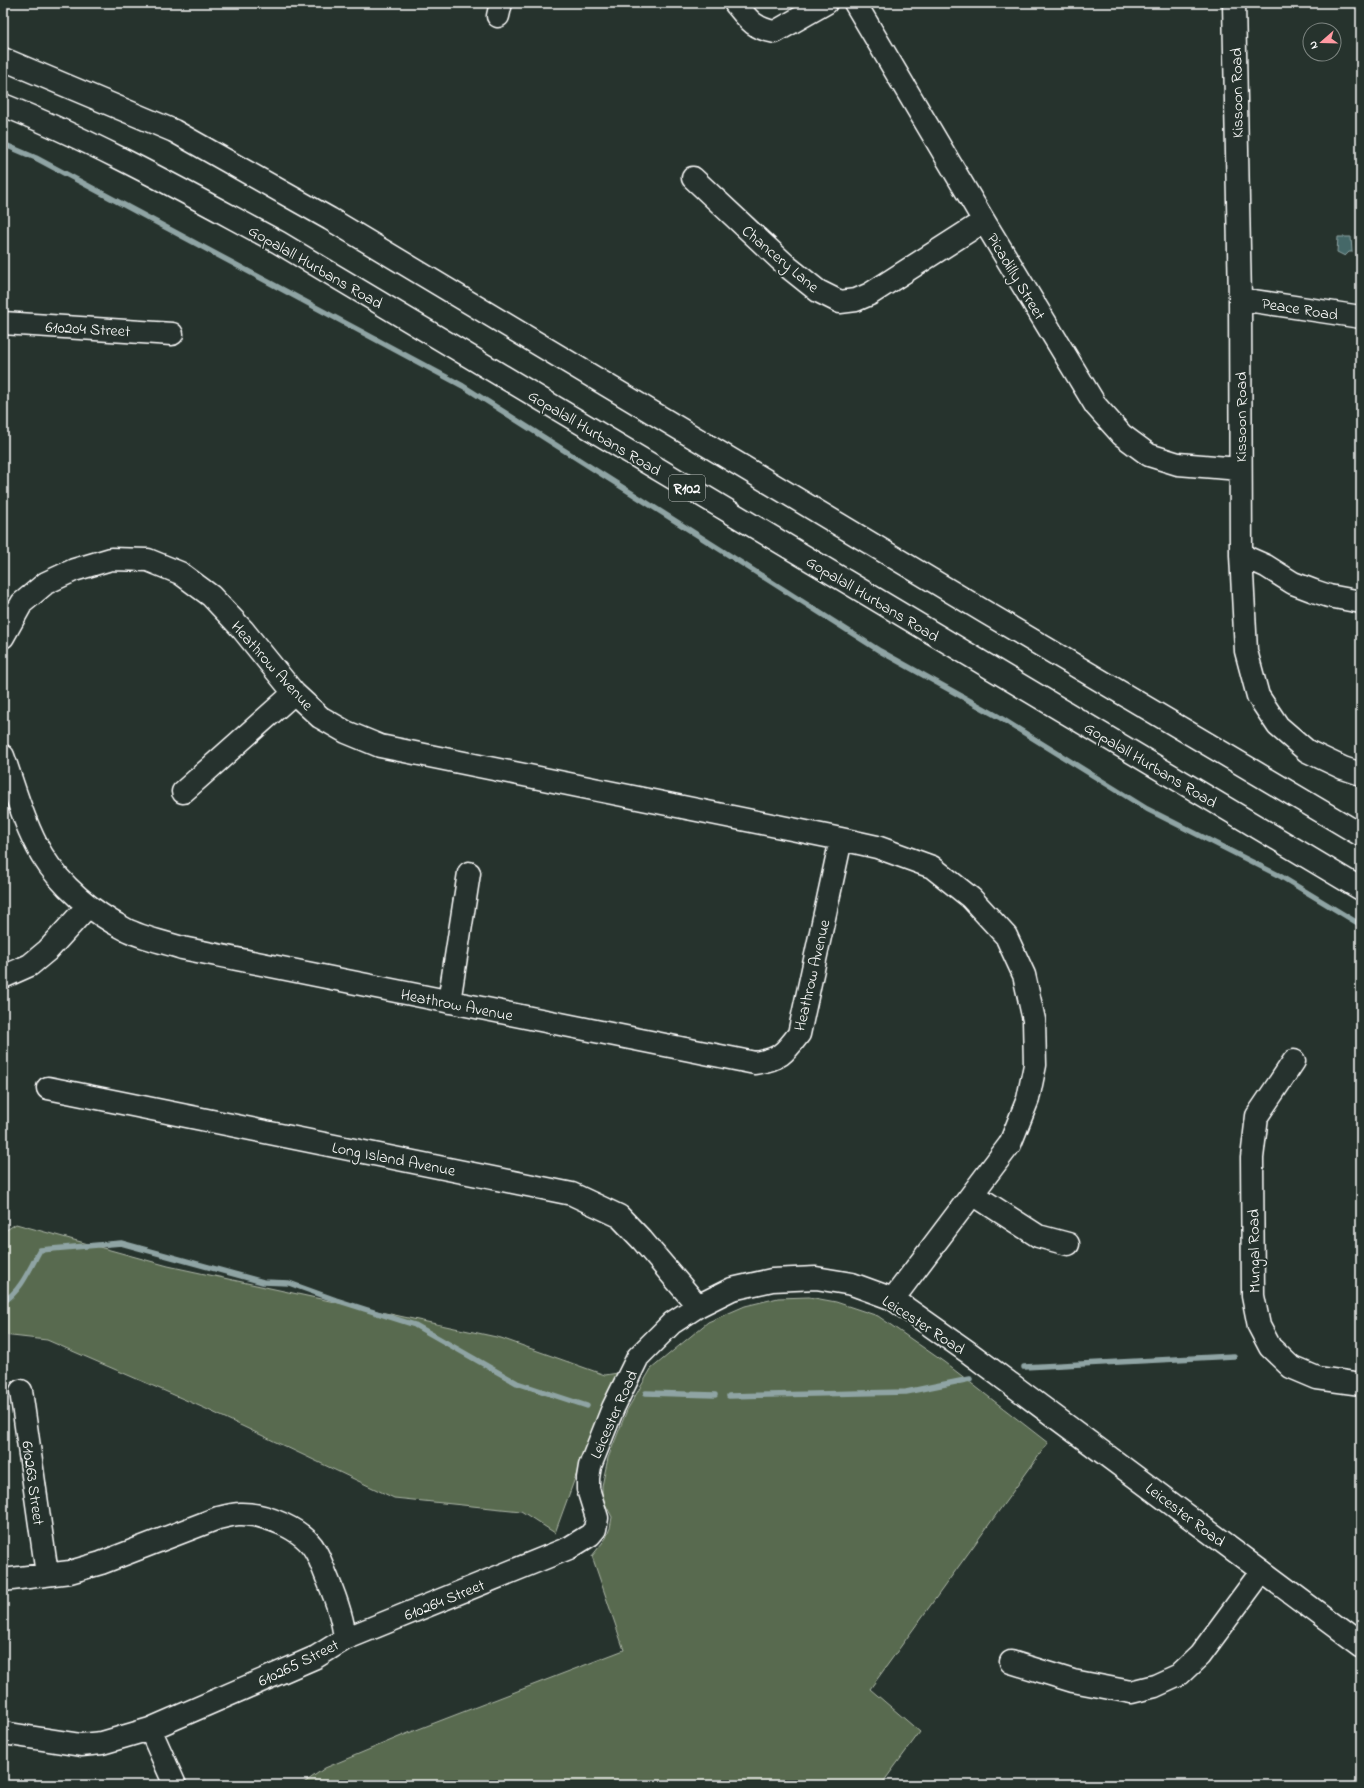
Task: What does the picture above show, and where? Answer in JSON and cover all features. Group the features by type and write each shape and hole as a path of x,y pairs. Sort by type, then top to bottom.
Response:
{"street":[{"path":"735,3 748,19 762,30 775,32 826,3"},
{"name":"Picadilly Street","path":"855,3 1096,406 1122,436 1149,455 1178,464 1240,469"},
{"name":"Kissoon Road","path":"1234,3 1240,299 1241,555 1246,651 1258,696 1278,726 1307,751 1343,768 1361,774"},
{"path":"3,59 174,131 330,218 930,580 1361,835"},
{"name":"Gopalall Hurbans Road","path":"3,105 42,121 149,173 278,242 1361,889"},
{"name":"Chancery Lane","path":"693,178 788,268 818,291 840,302 856,300 870,294 984,221"},
{"name":"Peace Road","path":"1240,299 1361,317"},
{"name":"610204 Street","path":"3,323 172,334"},
{"path":"1241,555 1266,566 1293,582 1314,591 1328,596 1361,602"},
{"name":"Heathrow Avenue","path":"3,637 22,603 46,584 74,570 111,559 148,560 180,573 211,596 243,630 294,693 320,717 346,732 380,746 841,839 877,847 932,868 971,898 1006,936 1024,975 1034,1020 1036,1065 1028,1099 1010,1144 893,1299"},
{"path":"183,792 294,693"},
{"name":"Heathrow Avenue","path":"3,756 27,821 42,854 62,881 88,906 126,929 182,948 755,1063 773,1060 788,1050 799,1034 841,839"},
{"path":"442,1001 469,873"},
{"path":"442,1001 455,899"},
{"path":"3,977 30,965 42,955 88,906"},
{"name":"Mungal Road","path":"1294,1061 1258,1116 1252,1158 1253,1296 1258,1326 1270,1347 1291,1367 1317,1378 1361,1384"},
{"name":"Long Island Avenue","path":"48,1088 572,1194 619,1216 642,1240 698,1306"},
{"path":"973,1194 1038,1236 1068,1244"},
{"name":"Leicester Road","path":"543,1559 569,1548 590,1535 595,1529 598,1518 588,1489 590,1466 613,1408 638,1357 672,1324 698,1306 732,1290 772,1280 816,1278 852,1284 893,1299 974,1357 1262,1571 1360,1641"},
{"name":"610263 Street","path":"21,1391 47,1574"},
{"name":"610265 Street","path":"3,1580 70,1572 101,1563 218,1518 238,1514 260,1516 284,1525 304,1537 316,1551 334,1594 343,1623 345,1639 316,1657 150,1729 102,1743 81,1745 3,1733"},
{"name":"610264 Street","path":"345,1639 543,1559"},
{"path":"1011,1662 1073,1681 1131,1692 1155,1686 1179,1675 1200,1655 1262,1571"},
{"path":"150,1729 175,1785"}],"green space":[{"path":"16,1224 168,1266 501,1338 605,1375 618,1373 594,1426 555,1533 521,1511 394,1498 204,1408 47,1340 3,1335 3,1232"},
{"path":"809,1297 836,1302 878,1316 944,1362 1048,1443 870,1689 920,1732 881,1785 301,1785 325,1768 411,1732 624,1650 592,1556 606,1538 610,1528 612,1517 602,1498 602,1486 608,1458 627,1410 651,1369 708,1322 745,1306 778,1298"}],"water":[{"path":"1338,237 1351,237 1352,252 1349,252 1345,256 1337,252"}],"waterway":[{"path":"3,144 36,158 463,386 880,651 999,717 1147,809 1280,876 1361,925"},
{"path":"3,1302 15,1292 20,1285 40,1250 121,1243 263,1282 289,1283 336,1300 415,1325 517,1383 587,1406"},
{"path":"1024,1367 1234,1356"},
{"path":"729,1396 906,1392 970,1379"},
{"path":"646,1393 715,1395"}]}
